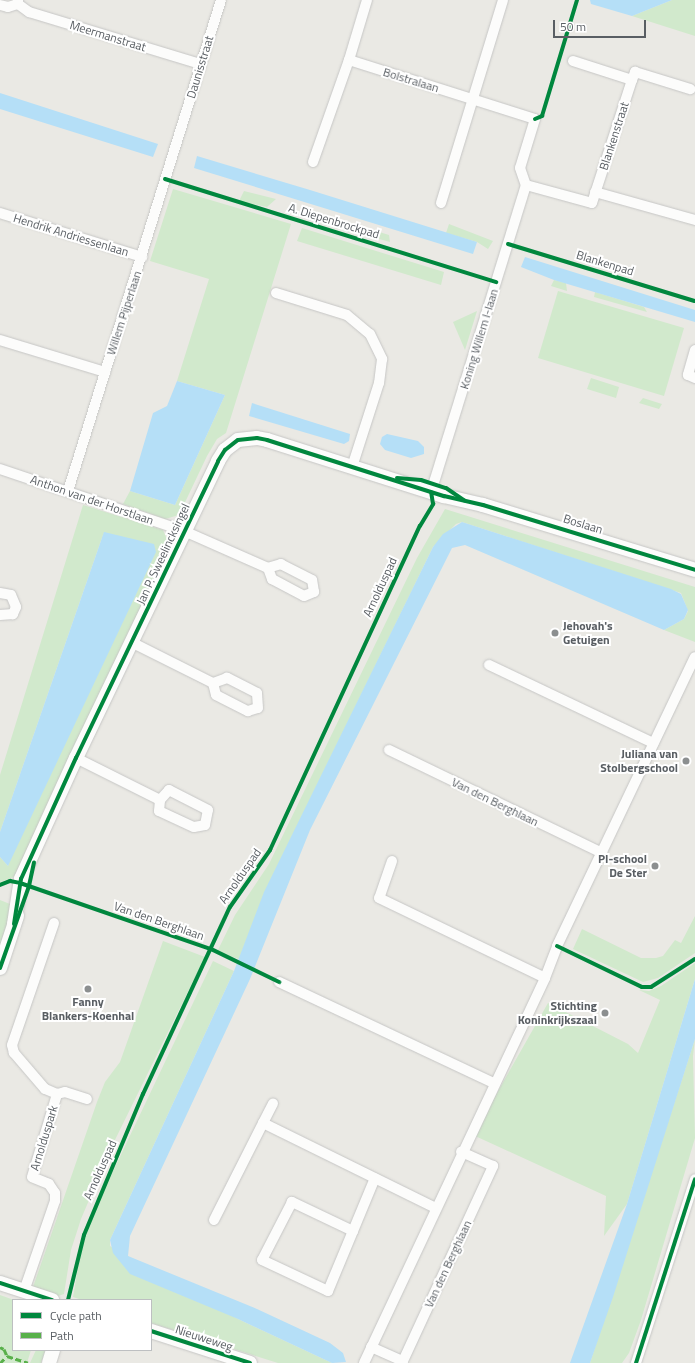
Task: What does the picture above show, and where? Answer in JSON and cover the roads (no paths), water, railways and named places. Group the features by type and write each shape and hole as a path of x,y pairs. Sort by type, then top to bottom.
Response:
{"street":[{"name":"Daunisstraat","path":"180,135 200,64 221,0"},
{"path":"313,162 349,60 367,0"},
{"path":"441,203 503,0"},
{"name":"Meermanstraat","path":"0,5 8,7 18,2 29,12 200,64"},
{"name":"Bolstralaan","path":"349,60 535,119 520,168 526,186"},
{"path":"574,61 632,80 635,72 690,89"},
{"name":"Blankenstraat","path":"596,192 632,80"},
{"name":"Willem Pijperlaan","path":"68,491 180,135"},
{"path":"526,186 592,203 596,192 695,220"},
{"name":"Koning Willem I-laan","path":"432,488 526,186"},
{"name":"Hendrik Andriessenlaan","path":"0,213 142,256"},
{"path":"276,293 347,315 370,334 382,359 379,383 352,466"},
{"path":"0,340 105,372"},
{"path":"695,350 688,375 695,378"},
{"name":"Jan P. Sweelincksingel","path":"0,968 14,924 29,886 37,849 76,758 133,643 218,461 225,450 238,440 257,438 393,478 404,477 432,488"},
{"name":"Anthon van der Horstlaan","path":"0,469 68,491 184,532 268,568"},
{"name":"Boslaan","path":"432,488 460,495 464,500 695,570"},
{"path":"0,593 10,595 16,607 13,614 0,615"},
{"path":"133,643 213,683"},
{"path":"364,1363 461,1152 545,978 557,946 695,657"},
{"path":"489,665 653,743"},
{"name":"Van den Berghlaan","path":"389,750 602,853"},
{"path":"76,758 160,800"},
{"path":"169,790 208,810 205,825 194,827 160,811 160,800 169,790"},
{"path":"392,861 379,898 545,978"},
{"name":"Arnolduspark","path":"24,1291 55,1201 55,1193 49,1184 32,1177 57,1094 45,1088 14,1053 12,1045 54,922"},
{"path":"279,982 494,1083"},
{"path":"57,1094 65,1092 87,1099"},
{"path":"214,1220 273,1103"},
{"path":"263,1123 436,1208"},
{"name":"Van den Berghlaan","path":"371,1347 403,1361 492,1166 461,1152"},
{"path":"353,1231 292,1202 262,1260 328,1291 353,1231 375,1178"},
{"path":"636,1363 695,1179"},
{"path":"0,1283 49,1299"},
{"name":"Nieuweweg","path":"152,1332 250,1363"},
{"path":"49,1363 53,1351"}],"water":[{"path":"590,0 672,0 632,16 591,4"},
{"path":"0,93 158,144 153,157 0,109"},
{"path":"197,156 477,242 473,254 194,168"},
{"path":"525,257 695,310 695,322 554,280 521,267"},
{"path":"177,381 225,395 175,505 130,491 153,413 167,406"},
{"path":"252,403 350,434 349,441 344,444 249,416"},
{"path":"387,434 418,441 424,447 424,454 411,458 385,450 380,444 382,437"},
{"path":"462,522 671,589 681,594 688,610 684,619 664,630 465,545 452,548 310,830 250,979 130,1236 128,1256 257,1309 330,1343 343,1353 346,1362 332,1363 238,1319 130,1274 113,1253 110,1240 234,971 264,892 433,547 443,534"},
{"path":"104,532 154,544 156,552 8,866 0,857 0,832"},
{"path":"695,979 695,1039 613,1297 590,1363 570,1363 627,1204"}],"place":[{"name":"Jehovah's Getuigen","path":"555,633"},
{"name":"Juliana van Stolbergschool","path":"686,761"},
{"name":"PI-school De Ster","path":"655,866"},
{"name":"Fanny Blankers-Koenhal","path":"88,989"},
{"name":"Stichting Koninkrijkszaal","path":"605,1013"}]}
